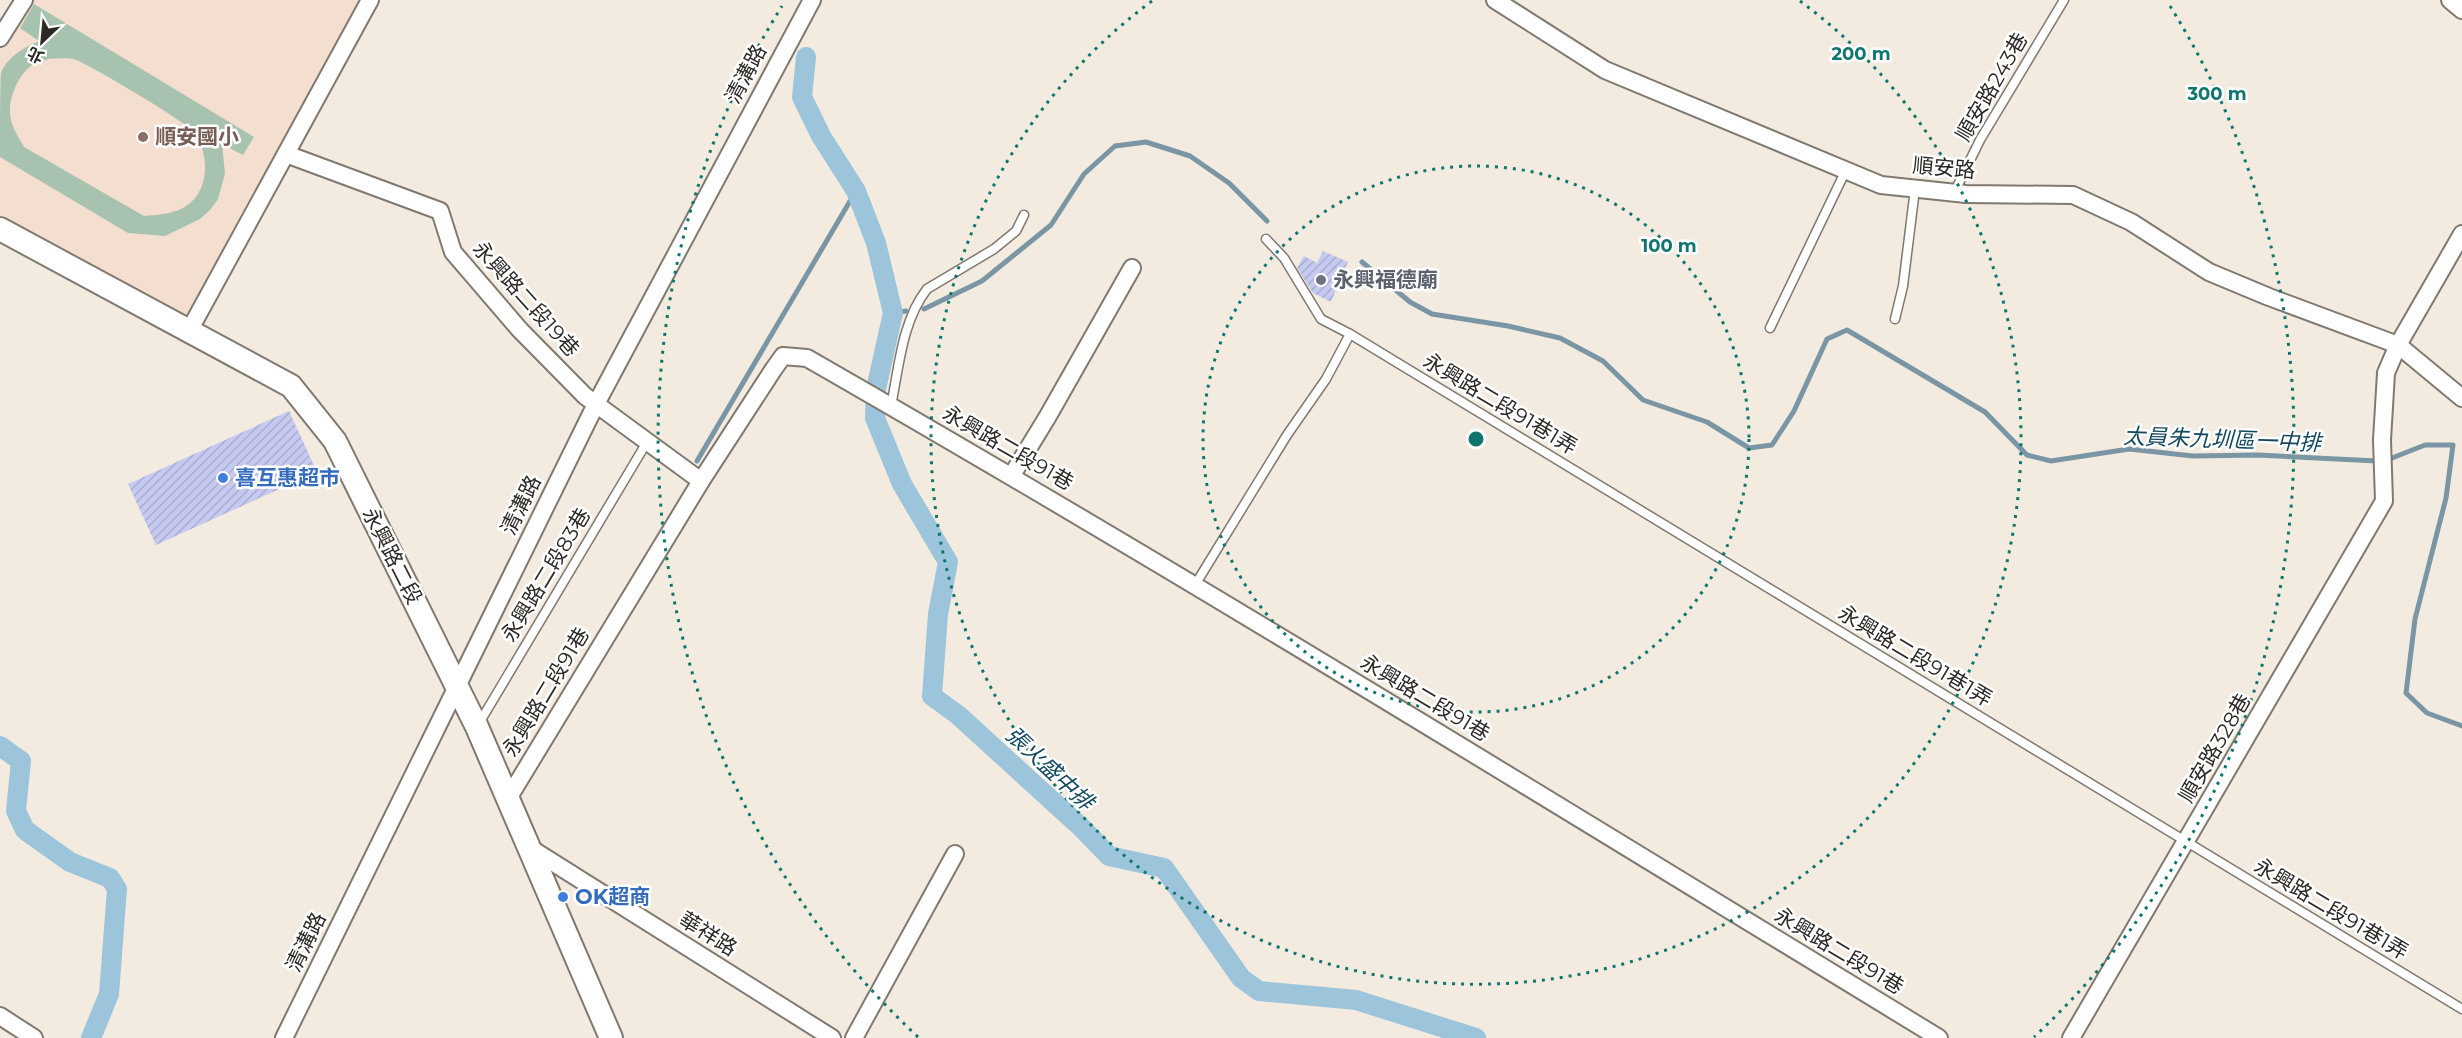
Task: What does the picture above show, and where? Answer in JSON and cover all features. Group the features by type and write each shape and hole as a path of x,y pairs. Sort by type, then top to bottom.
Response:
{"street":[{"path":"0,38 24,0"},
{"path":"189,331 370,0"},
{"name":"順安路","path":"1495,0 1605,70 1881,185 1954,193 2073,195 2132,222 2209,272 2398,345 2462,399"},
{"path":"2450,0 2462,10"},
{"name":"清溝路","path":"284,1038 596,404 811,1"},
{"name":"永興路二段19巷","path":"286,154 440,211 453,252 520,330 585,396 701,481"},
{"name":"永興路二段","path":"0,229 291,387 335,441 477,727 611,1038"},
{"name":"順安路328巷","path":"2071,1038 2384,501 2382,440 2386,374 2398,345 2462,234"},
{"path":"1012,475 1132,268"},
{"name":"永興路二段91巷","path":"509,797 701,481 783,356 807,358 1012,475 1939,1038"},
{"name":"華祥路","path":"530,848 832,1038"},
{"path":"854,1038 955,854"},
{"path":"0,1016 34,1038"}],"lane":[{"name":"順安路243巷","path":"1954,193 1980,140 2064,0"},
{"path":"1770,328 1846,170"},
{"path":"1895,319 1903,286 1915,189"},
{"path":"888,404 909,324 927,288 994,249 1016,231 1024,215"},
{"name":"永興路二段91巷1弄","path":"1266,239 1284,258 1321,319 1350,334 2462,1009"},
{"path":"1195,585 1287,435 1326,379 1350,334"},
{"name":"永興路二段83巷","path":"477,727 647,442"}],"shaded area":[{"name":"順安國小","path":"32,0 359,0 187,322 0,223 0,51"}],"green space":[{"path":"34,4 254,137 243,155 222,144 225,174 218,199 210,210 200,219 165,236 128,233 0,157 1,73 12,57 39,41 20,28","holes":["66,58 85,64 158,107 194,132 203,152 205,174 198,194 191,203 172,212 144,216 24,147 10,117 13,92 29,67 48,59"]}],"building":[{"name":"永興福德廟","path":"1323,251 1348,262 1331,302 1313,293 1297,268 1304,256 1317,263"},
{"name":"喜互惠超市","path":"289,411 317,472 156,545 128,484"}],"waterway":[{"name":"張火盛中排","path":"806,57 802,97 821,136 856,191 876,243 893,313 876,389 875,418 902,484 948,562 938,614 932,696 958,715 1082,828 1109,856 1164,868 1241,978 1259,991 1356,1000 1476,1038"},
{"name":"太員朱九圳區一中排","path":"924,309 982,281 1051,225 1084,174 1115,146 1146,142 1190,156 1229,183 1267,221"},
{"path":"697,461 856,191"},
{"name":"太員朱九圳區一中排","path":"1362,262 1410,302 1432,314 1508,326 1560,338 1603,361 1643,400 1707,422 1749,448 1772,445 1794,411 1827,339 1847,330 1985,412 2027,455 2051,461 2129,449 2193,456 2258,455 2377,461"},
{"name":"太員朱九圳區一中排","path":"893,313 906,311"},
{"name":"太員朱九圳區一中排","path":"2392,458 2425,445 2453,445 2446,498 2415,619 2406,693 2427,713 2462,726"},
{"path":"0,746 21,761 16,811 25,830 70,862 110,878 117,889 109,994 91,1038"}],"place":[{"name":"順安國小","path":"143,137"},
{"name":"永興福德廟","path":"1321,280"},
{"name":"喜互惠超市","path":"223,478"},
{"name":"OK超商","path":"563,897"}]}
